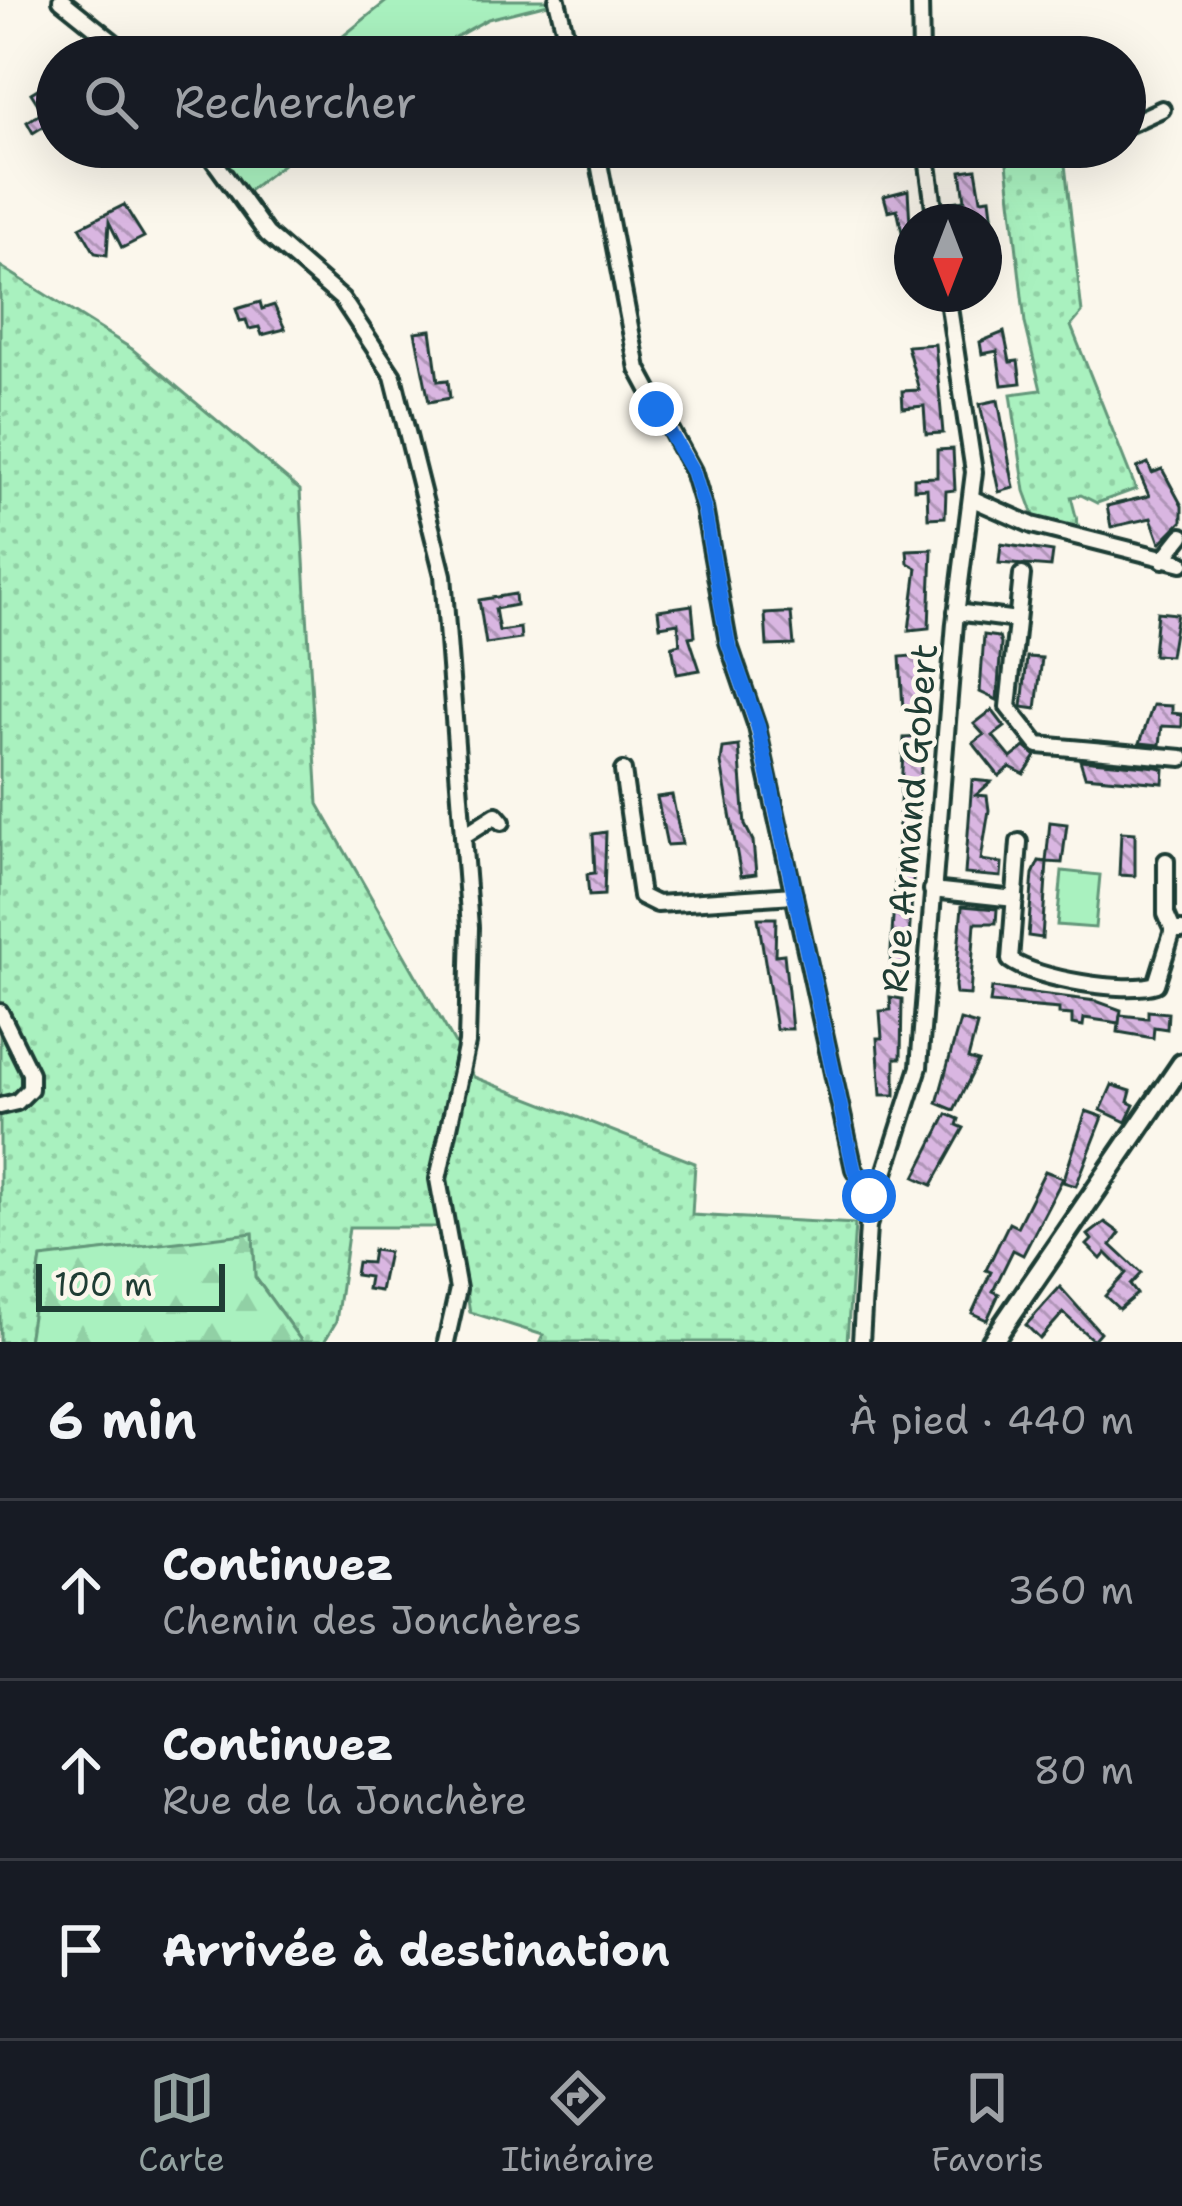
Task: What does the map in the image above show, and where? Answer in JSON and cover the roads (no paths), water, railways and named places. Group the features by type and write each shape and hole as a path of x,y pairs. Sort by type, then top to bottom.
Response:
{"main road":[{"path":"992,1342 1182,1064"}],"street":[{"path":"61,0 106,36"},
{"path":"557,0 566,36"},
{"path":"920,0 921,36"},
{"path":"1146,116 1162,109"},
{"path":"219,168 267,234 347,306 369,334 404,402 442,575 470,927 467,1043 438,1179 442,1222 458,1289 446,1342"},
{"path":"600,168 638,369 693,472 728,642 758,727 854,1169 861,1186 874,1199"},
{"path":"928,168 933,204"},
{"name":"Rue Armand Gobert","path":"861,1342 874,1199 919,1066 956,612 973,499 974,472 950,312"},
{"path":"973,499 1032,525 1182,563"},
{"path":"1163,560 1182,536"},
{"path":"1022,575 1008,707 1038,745 1182,758"},
{"path":"956,612 1017,620"},
{"path":"623,771 641,896 657,904 794,895"},
{"path":"464,836 488,816 502,822"},
{"path":"1019,842 1010,960 1027,973 1132,992 1156,983 1178,930 1166,914 1166,862"},
{"path":"932,890 1015,899"},
{"path":"0,1012 30,1073 30,1089 17,1102 0,1106"}]}
